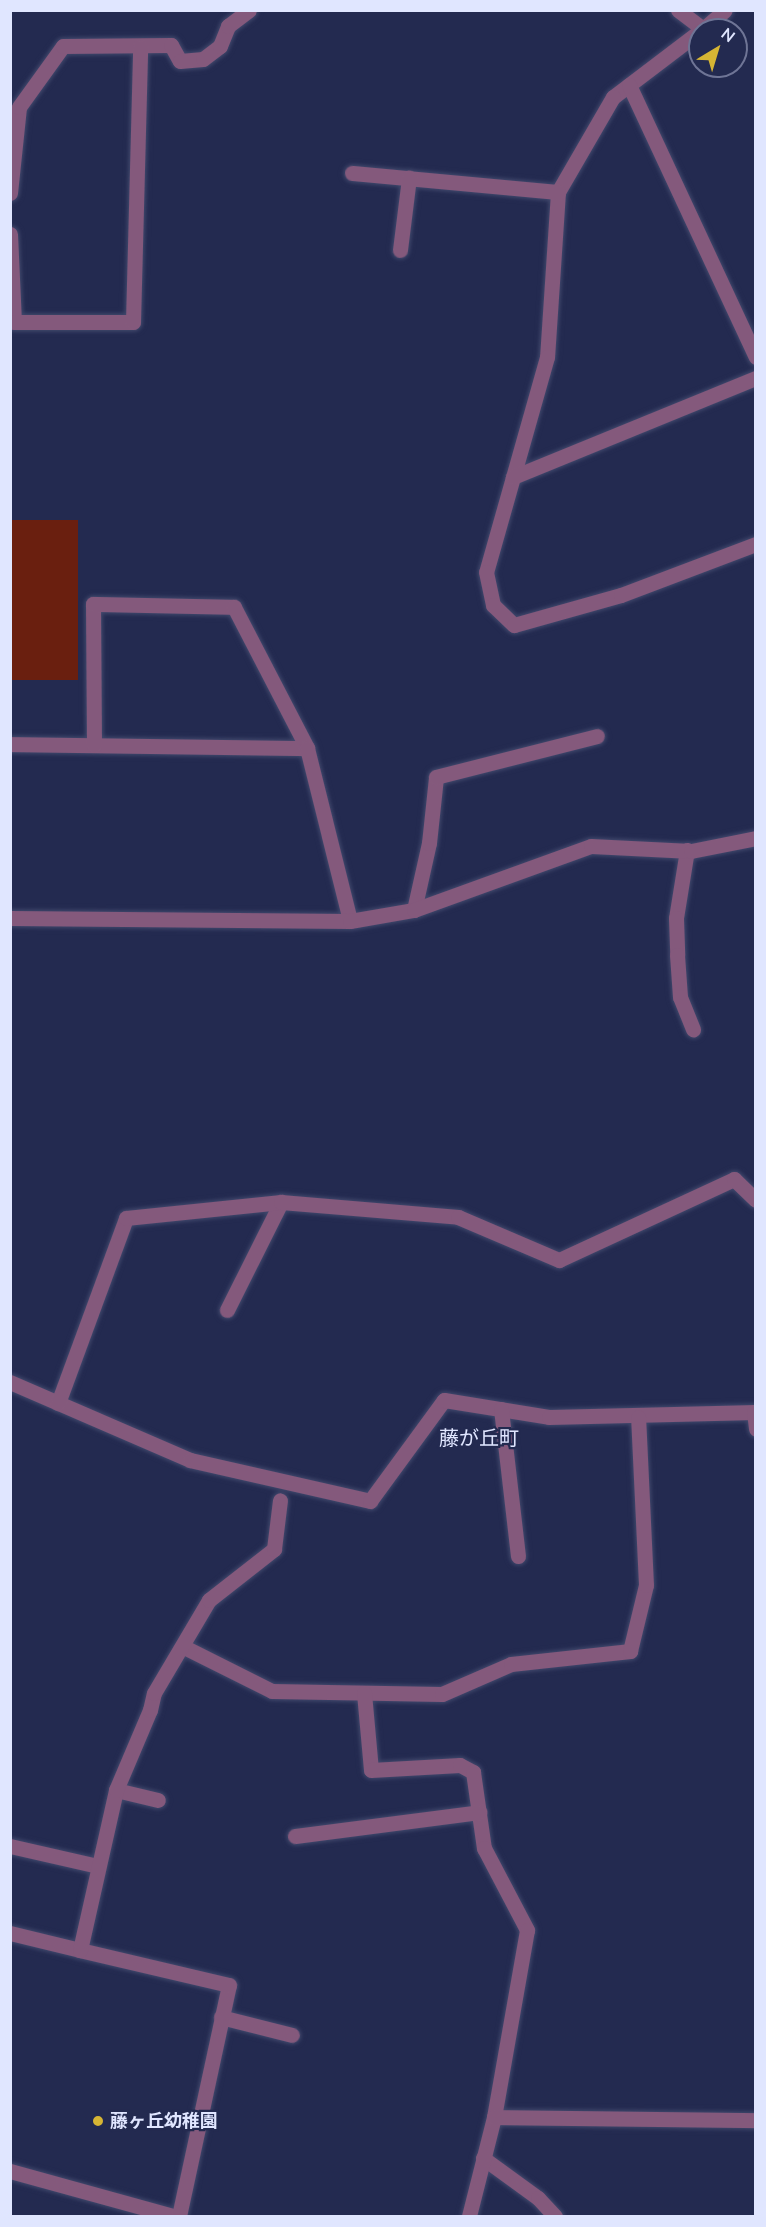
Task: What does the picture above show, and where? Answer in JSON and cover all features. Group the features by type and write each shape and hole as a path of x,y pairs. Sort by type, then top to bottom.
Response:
{"street":[{"path":"10,193 19,107 63,46 171,45 180,61 203,59 220,46 228,26 249,10"},
{"path":"688,41 613,97 558,192 547,357 486,572 493,605 514,625 621,595 756,544"},
{"path":"10,234 14,322 133,322 140,47"},
{"path":"629,85 756,357"},
{"path":"352,173 558,192"},
{"path":"400,250 409,178"},
{"path":"513,477 756,378"},
{"path":"94,745 93,604 234,607 306,748 350,921"},
{"path":"414,910 429,843 436,777 597,736"},
{"path":"10,744 306,748"},
{"path":"10,918 350,921 414,910 591,846 687,850 756,838"},
{"path":"687,850 676,918 677,955 680,998 693,1030"},
{"path":"58,1403 126,1218 281,1202 458,1217 559,1260 734,1179 756,1200"},
{"path":"227,1310 281,1202"},
{"path":"10,1382 190,1460 370,1501 444,1400 549,1417 638,1417 754,1412 756,1430"},
{"path":"501,1410 518,1556"},
{"path":"184,1647 272,1690 442,1694 511,1664 630,1651 646,1585 638,1417"},
{"path":"80,1950 116,1790 150,1710 154,1693 170,1663 184,1647 209,1600 274,1550 280,1500"},
{"path":"364,1693 371,1770 460,1765 473,1772 484,1848 527,1930 494,2117 469,2217"},
{"path":"116,1790 158,1800"},
{"path":"295,1836 479,1812"},
{"path":"10,1846 98,1866"},
{"path":"10,1933 229,1985 179,2217"},
{"path":"221,2017 292,2035"},
{"path":"494,2117 756,2120"},
{"path":"483,2158 538,2198 555,2217"},
{"path":"10,2171 172,2217"}],"shaded area":[{"path":"11,520 78,520 78,680 11,680"}],"place":[{"name":"藤ヶ丘幼稚園","path":"98,2121"}],"district":[{"name":"藤が丘町","path":"479,1438"}]}
